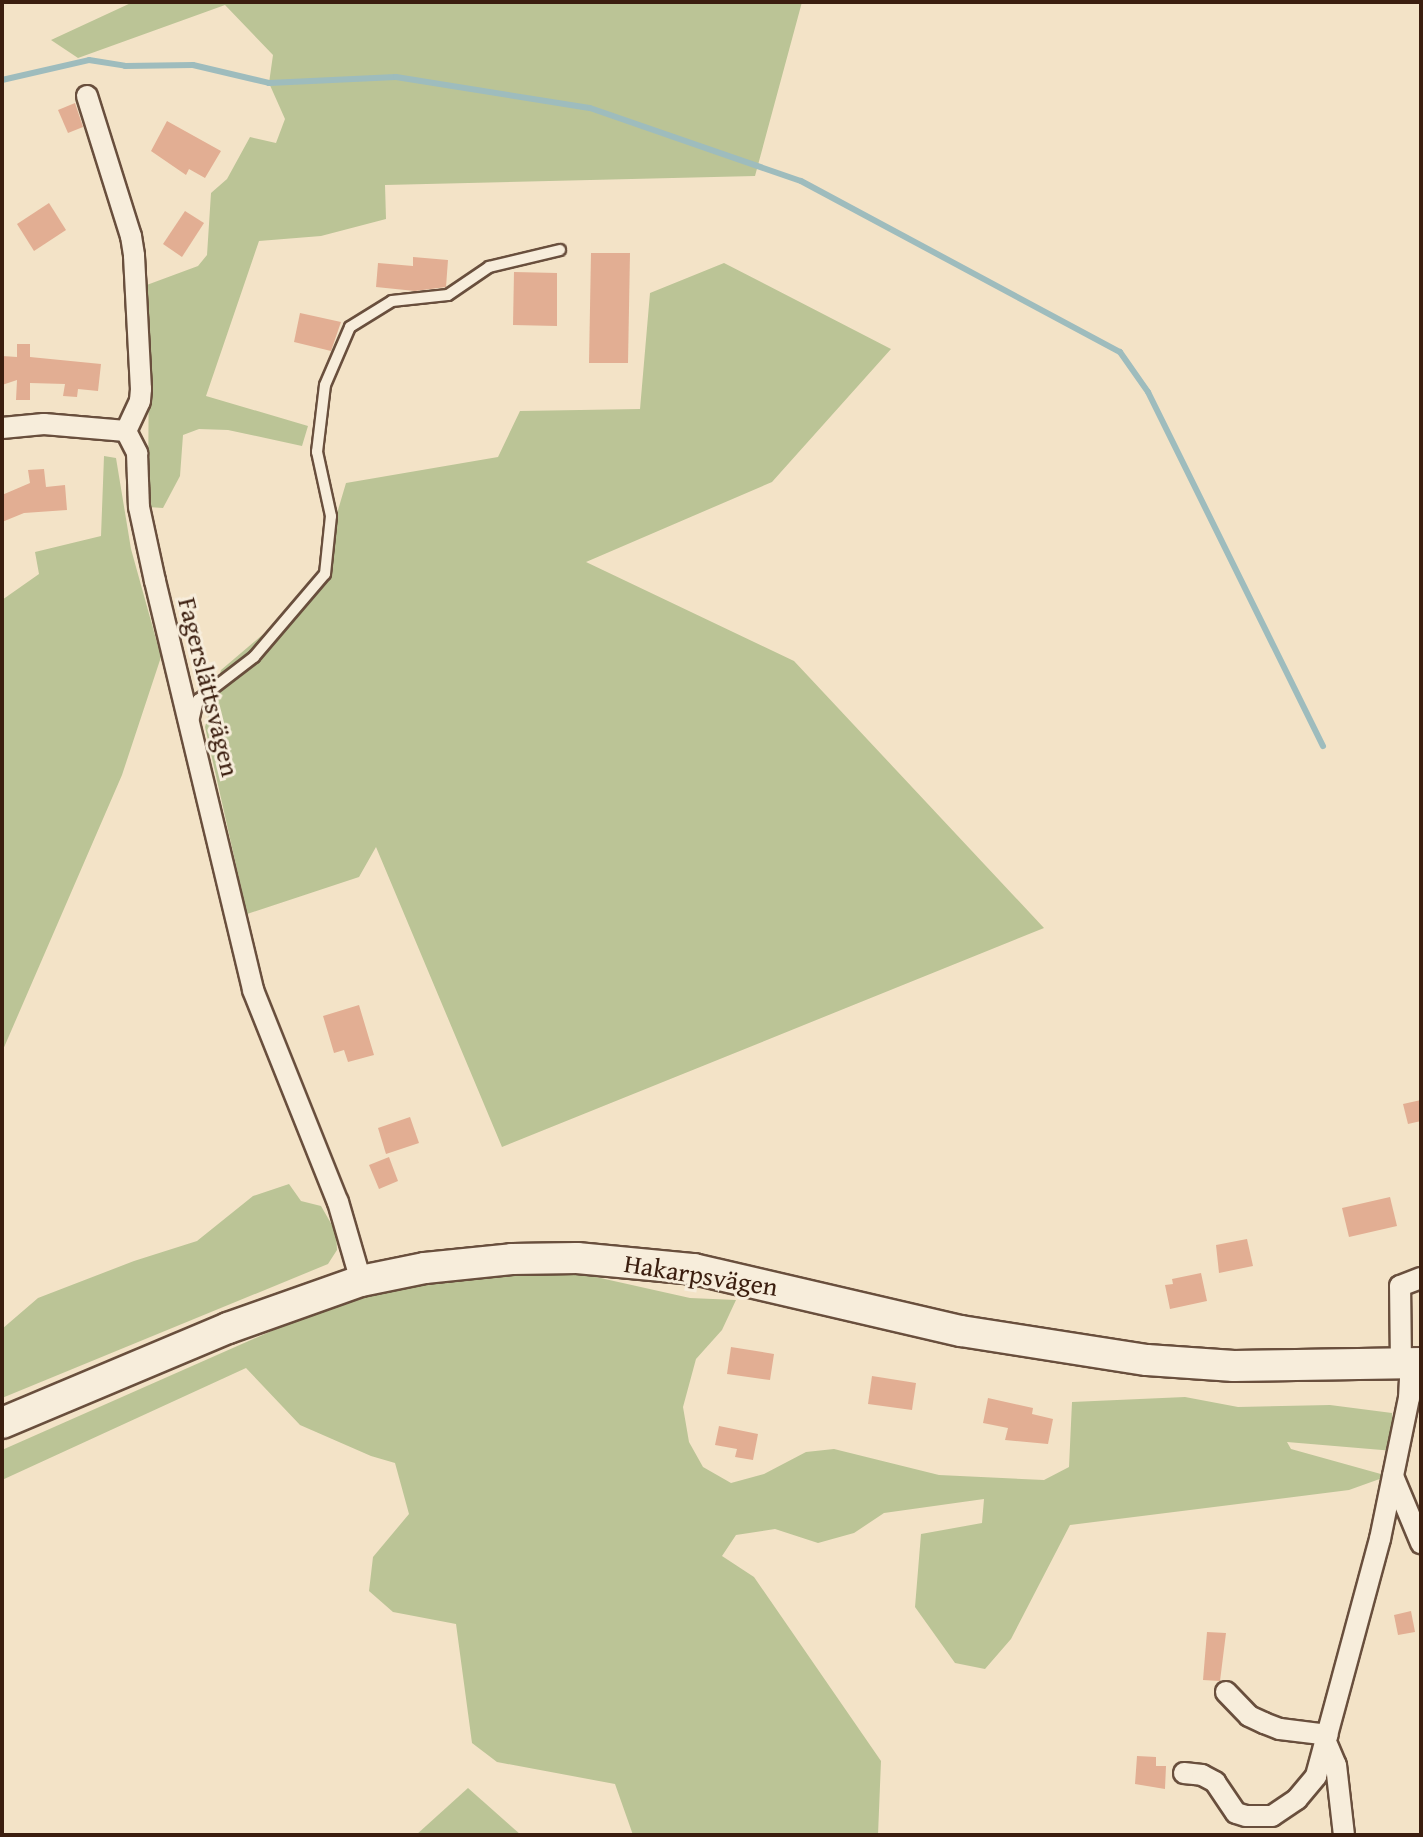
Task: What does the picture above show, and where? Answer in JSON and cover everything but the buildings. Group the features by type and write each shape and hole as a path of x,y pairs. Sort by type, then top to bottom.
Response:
{"street":[{"path":"2,428 44,424 126,431 140,401 136,270 131,236 87,96"},
{"name":"Fagerslättsvägen","path":"126,431 137,453 139,507 253,990 338,1202 361,1281"},
{"name":"Hakarpsvägen","path":"2,1423 228,1328 361,1281 425,1268 512,1259 648,1263 723,1275 1010,1341 1147,1360 1234,1366 1411,1363"},
{"path":"1184,1773 1202,1775 1215,1782 1236,1813 1272,1816 1307,1789 1316,1776 1380,1539 1409,1398 1411,1363 1400,1286 1421,1278"},
{"path":"1393,1476 1421,1543"},
{"path":"1226,1692 1249,1716 1264,1723 1327,1738"},
{"path":"1327,1738 1336,1765 1344,1835"}],"lane":[{"path":"192,725 198,700 254,657 325,574 331,516 317,452 325,385 350,327 392,301 448,295 489,267 560,250"}],"green space":[{"path":"133,2 802,2 755,176 385,185 386,219 321,236 259,241 206,396 308,426 302,446 228,430 199,429 183,435 180,476 163,508 148,507 149,336 144,286 198,266 207,255 211,193 227,179 250,137 276,143 285,119 269,83 273,55 225,5 78,58 51,40"},
{"path":"724,263 891,349 772,482 586,562 794,661 1044,928 502,1147 376,847 359,877 247,914 205,727 221,670 314,591 346,483 498,457 520,411 640,409 650,293"},
{"path":"104,456 116,458 131,549 161,657 122,775 2,1052 2,600 39,574 35,552 101,536"},
{"path":"289,1184 301,1201 321,1206 336,1232 337,1250 328,1264 2,1398 2,1329 38,1298 134,1261 197,1241 253,1196"},
{"path":"578,1273 690,1298 736,1300 722,1330 696,1359 683,1407 689,1442 703,1467 731,1483 764,1474 806,1452 834,1449 939,1475 1044,1480 1069,1467 1072,1402 1185,1397 1238,1407 1330,1405 1392,1413 1394,1451 1287,1442 1291,1449 1388,1476 1349,1490 1070,1525 1011,1639 985,1669 955,1663 915,1607 921,1534 982,1523 984,1499 884,1513 854,1533 818,1543 775,1529 736,1535 722,1556 754,1577 881,1761 878,1835 633,1835 615,1784 497,1762 472,1743 456,1624 393,1612 369,1591 373,1557 409,1514 395,1463 371,1456 300,1425 246,1368 2,1480 2,1450 353,1295 462,1276"},
{"path":"468,1788 521,1835 416,1835"}],"waterway":[{"path":"2,80 89,60 125,66 193,65 269,83 396,77 590,108 801,181 1120,352 1148,392 1323,746"}]}
